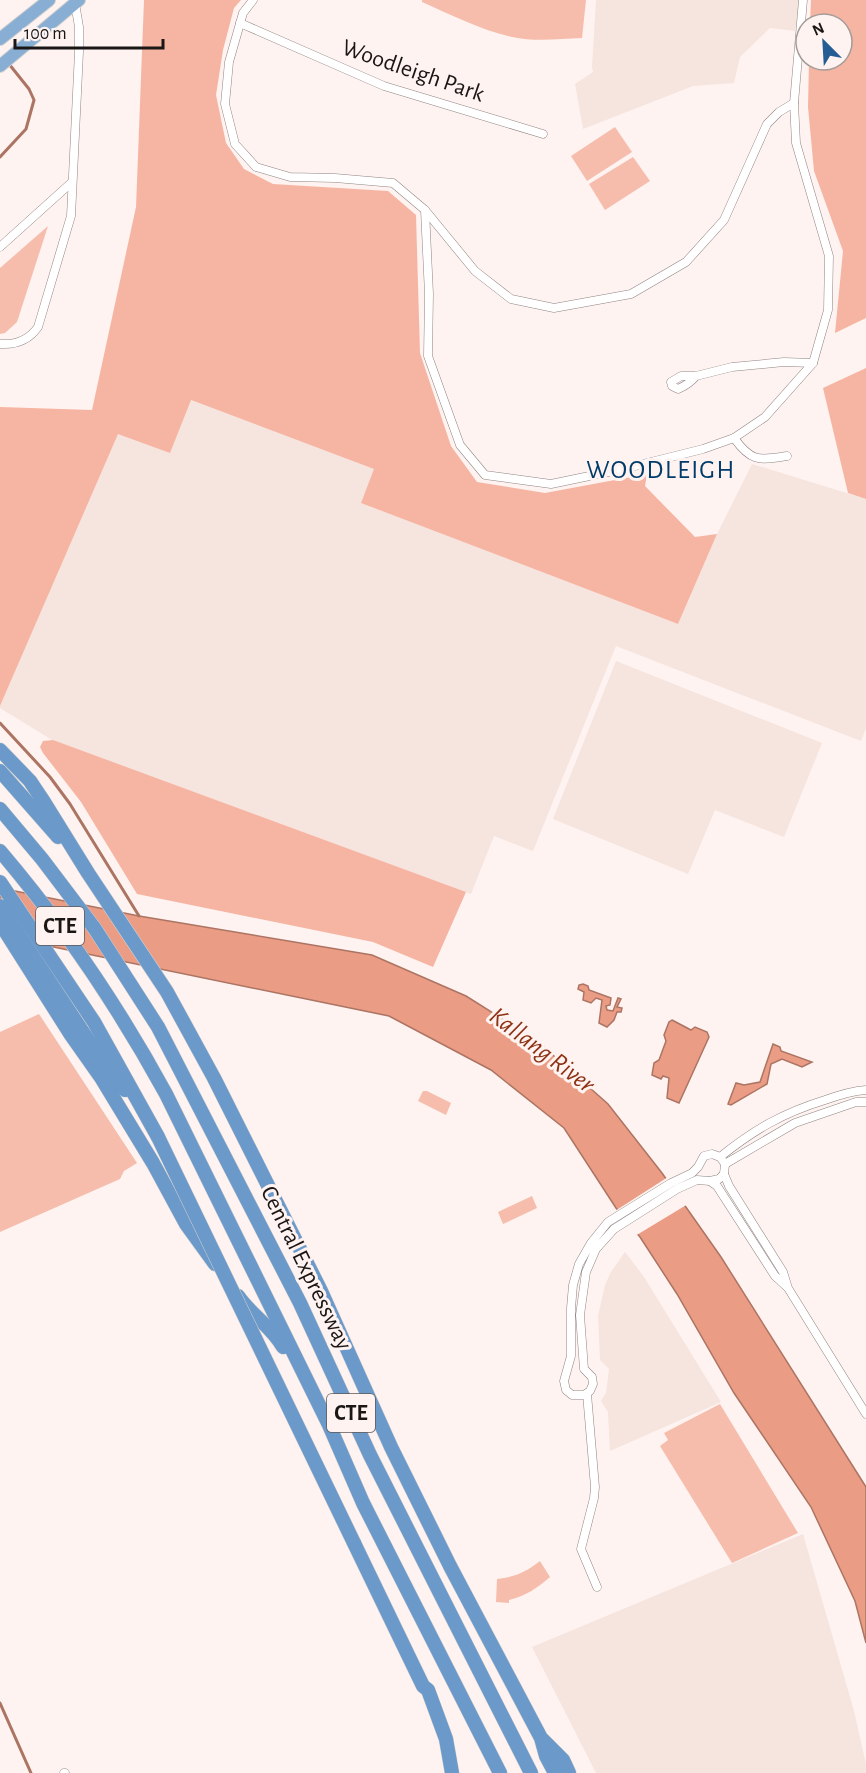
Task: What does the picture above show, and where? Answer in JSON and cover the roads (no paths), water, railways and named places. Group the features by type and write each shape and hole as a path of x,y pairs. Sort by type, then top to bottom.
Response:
{"highway":[{"path":"0,47 49,0"},
{"path":"4,63 77,1"},
{"path":"0,39 35,13"},
{"path":"0,750 30,781 44,802 167,992 214,1078 321,1291 391,1447 450,1566 541,1738 546,1756 555,1773"},
{"path":"0,771 88,873"},
{"name":"Central Expressway","path":"0,808 95,929 143,1001 300,1303 370,1455 531,1773"},
{"name":"Central Expressway","path":"0,851 66,933 114,1005 166,1094 329,1425 363,1503 500,1773"},
{"path":"0,882 94,1022 151,1122 423,1686 428,1690 446,1739 452,1773"},
{"path":"0,906 130,1122 186,1224 246,1308 277,1336 316,1413 329,1425"},
{"path":"0,923 76,1033 151,1122"},
{"path":"423,1686 422,1692 440,1745 444,1773"},
{"path":"541,1738 562,1760 569,1773"}],"street":[{"path":"253,0 243,13 229,62 225,104 235,144 256,167 290,177 393,183 424,210 475,271 511,300 554,308 631,294 686,262 724,220 767,124 779,112 794,103"},
{"path":"424,210 429,294 428,356 460,445 485,475 551,484 635,466 734,438 765,417 813,363 828,310 829,256 796,143 794,103 803,0"},
{"path":"0,344 13,344 25,340 38,327 71,216 79,52 77,1"},
{"name":"Woodleigh Park","path":"240,23 384,86 543,134"},
{"path":"0,247 71,183"},
{"path":"696,376 732,367 784,362 813,363"},
{"path":"734,438 748,453 761,460 787,456"},
{"path":"722,1160 750,1133 790,1112 844,1094 866,1090"},
{"path":"722,1160 795,1123 856,1102 866,1102"},
{"path":"700,1176 701,1159 708,1154 722,1160"},
{"path":"722,1160 729,1186 783,1272 788,1288 866,1414"},
{"path":"568,1372 577,1368 584,1369 590,1374 593,1380 592,1388 587,1394 576,1396 568,1392 564,1383 571,1356 573,1285 579,1264 591,1243 608,1222 671,1183 700,1176 718,1179 724,1174"},
{"path":"584,1369 580,1315 586,1272 596,1250 614,1229 700,1176"},
{"path":"700,1176 717,1186 775,1276 788,1288"},
{"path":"587,1394 595,1487 581,1549 597,1587"}],"water":[{"name":"Kallang River","path":"0,888 139,916 372,955 466,996 536,1040 608,1104 662,1173 721,1257 866,1487 866,1643 855,1601 811,1507 734,1393 677,1294 640,1237 616,1208 564,1128 491,1070 389,1016 0,936"},
{"path":"579,985 588,986 589,990 611,998 610,1005 606,1006 607,1010 613,1011 618,998 621,999 617,1007 622,1008 621,1012 617,1012 614,1020 607,1027 599,1023 602,1000 596,998 591,1003 583,1000 584,992 578,989"},
{"path":"672,1020 691,1030 695,1027 707,1032 709,1037 679,1103 667,1098 669,1078 663,1076 661,1079 652,1075 654,1063 659,1060 666,1041 664,1035"},
{"path":"773,1044 780,1047 781,1051 812,1062 802,1067 782,1059 771,1064 767,1084 731,1105 728,1104 736,1083 744,1085 760,1082"}],"waterway":[{"path":"0,157 26,129 34,100 29,89 9,64"},
{"path":"0,723 50,777 70,804 139,916"},
{"path":"0,1703 31,1773"}],"district":[{"name":"WOODLEIGH","path":"661,470"}]}
